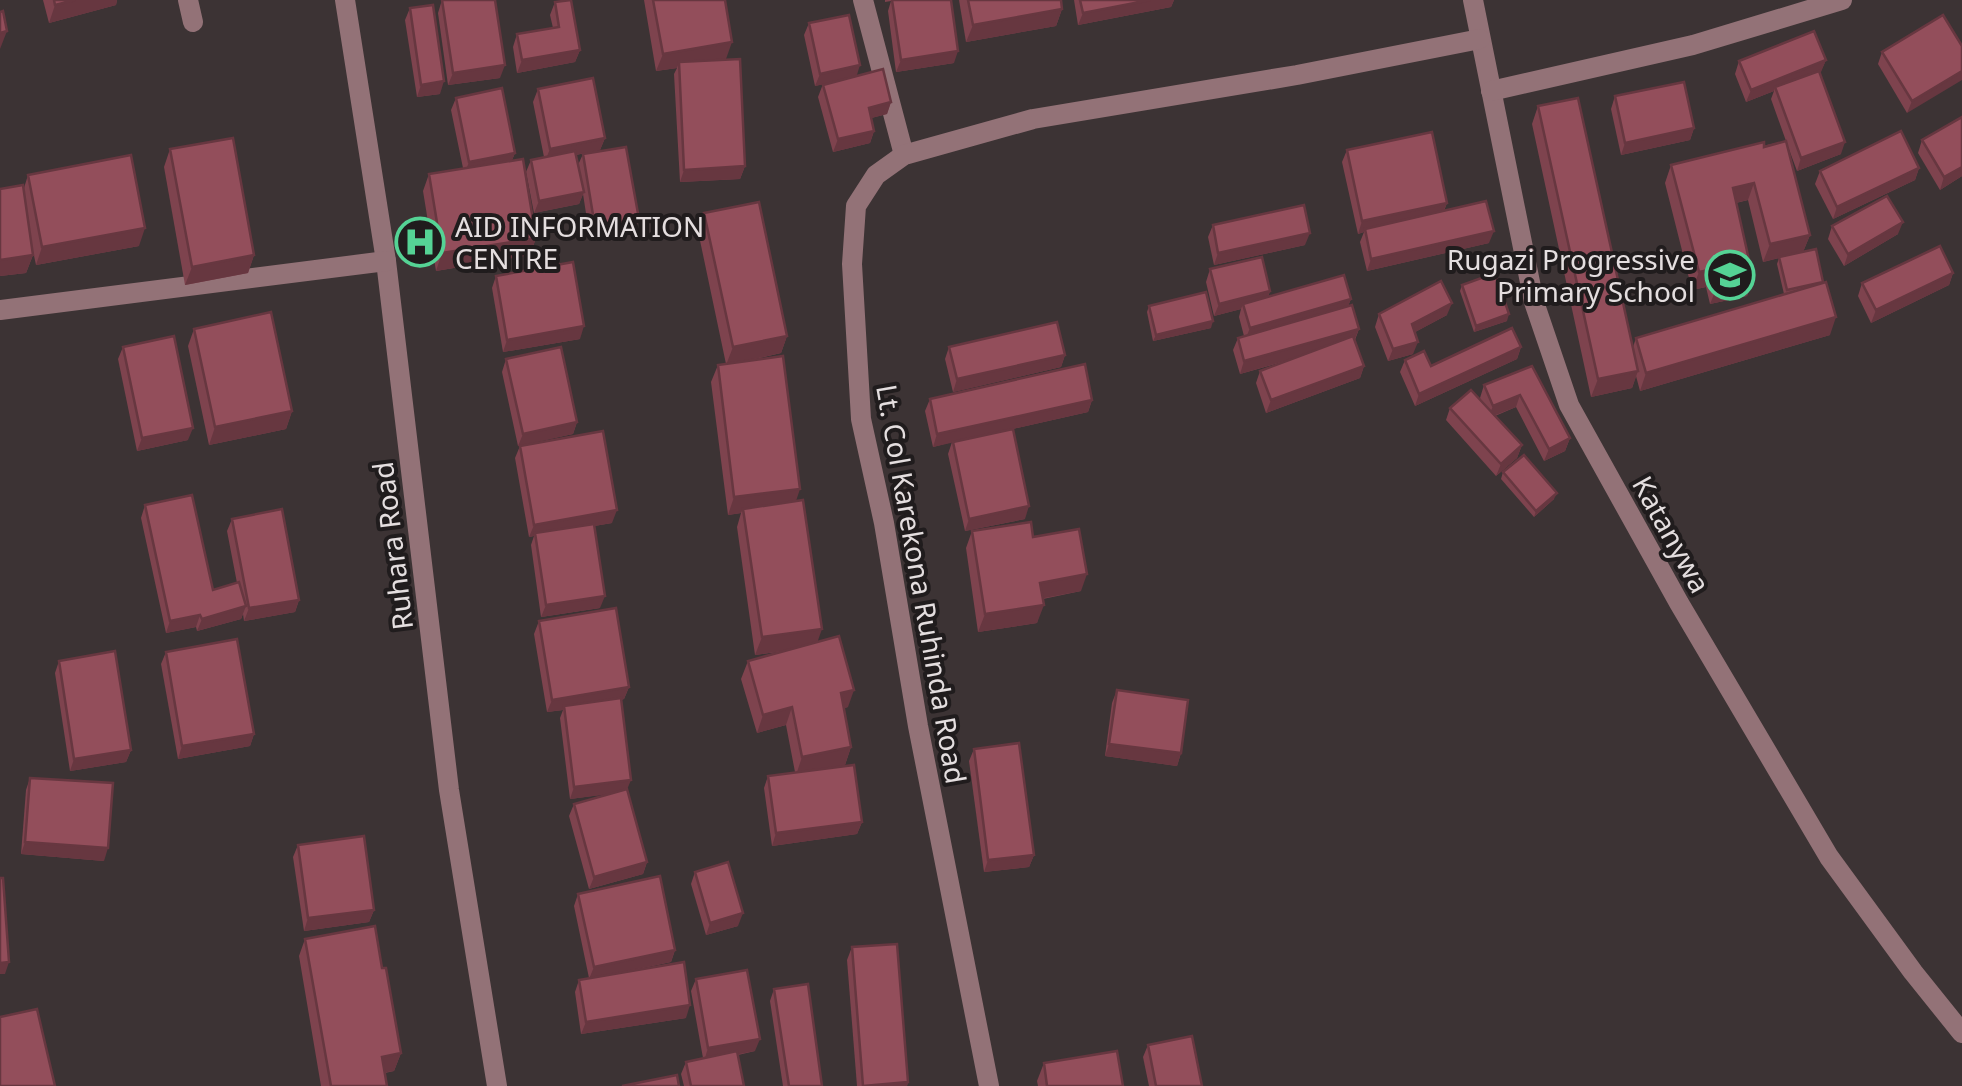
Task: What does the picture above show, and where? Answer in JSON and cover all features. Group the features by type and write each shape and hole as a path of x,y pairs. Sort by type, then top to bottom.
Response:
{"street":[{"path":"188,0 193,22"},
{"name":"Ruhara Road","path":"345,0 386,261 449,790 497,1086"},
{"path":"863,0 904,154"},
{"name":"Katanywa","path":"1473,0 1534,302 1569,405 1679,604 1829,857 1962,1033"},
{"path":"1491,91 1694,46 1842,0"},
{"name":"Lt. Col Karekona Ruhinda Road","path":"989,1086 861,419 852,264 856,206 876,175 904,154 1033,119 1297,75 1480,39"},
{"path":"0,310 386,261"}],"building":[{"path":"442,0 495,0 505,65 453,73"},
{"path":"571,0 580,50 522,60 517,34 559,27 555,2"},
{"path":"653,0 725,0 732,42 663,54"},
{"path":"892,0 951,0 958,51 901,60"},
{"path":"968,0 1061,0 1062,9 973,25"},
{"path":"1080,0 1150,0 1083,13"},
{"path":"433,5 444,81 421,85 410,8"},
{"path":"3,11 7,31 0,33 0,12"},
{"path":"849,15 860,65 820,74 809,23"},
{"path":"1943,15 1962,46 1962,71 1912,101 1882,52"},
{"path":"1814,31 1826,60 1751,90 1739,61"},
{"path":"740,59 745,166 684,170 679,62"},
{"path":"883,69 891,102 869,108 874,131 838,139 823,85"},
{"path":"1819,71 1845,142 1801,158 1775,87"},
{"path":"593,78 605,138 550,149 538,89"},
{"path":"1684,82 1694,128 1625,143 1615,96"},
{"path":"502,88 515,153 469,162 456,98"},
{"path":"1578,98 1638,371 1598,379 1538,106"},
{"path":"1962,117 1962,167 1944,177 1922,140"},
{"path":"1901,131 1919,168 1837,207 1820,171"},
{"path":"1432,132 1447,203 1362,221 1347,150"},
{"path":"233,138 254,255 192,267 170,149"},
{"path":"1786,141 1810,235 1770,244 1754,183 1733,188 1753,278 1717,287 1713,269 1699,272 1671,165 1764,142 1764,147"},
{"path":"626,147 639,219 595,227 583,154"},
{"path":"575,151 584,192 539,201 531,160"},
{"path":"131,155 145,228 42,247 28,175"},
{"path":"523,159 536,238 442,253 429,174"},
{"path":"23,185 33,255 0,260 0,189"},
{"path":"1887,196 1903,222 1848,254 1832,226"},
{"path":"1486,201 1494,231 1371,259 1365,229"},
{"path":"759,202 787,336 733,347 704,213"},
{"path":"1304,205 1310,233 1218,253 1213,225"},
{"path":"1940,246 1953,273 1876,310 1862,283"},
{"path":"1816,249 1823,282 1787,290 1779,257"},
{"path":"1262,257 1270,291 1219,304 1210,269"},
{"path":"573,262 584,326 507,340 496,276"},
{"path":"1495,273 1509,314 1476,326 1462,285"},
{"path":"1344,275 1351,299 1250,328 1243,304"},
{"path":"1441,281 1452,303 1412,324 1418,342 1393,349 1379,314"},
{"path":"1826,282 1836,317 1646,373 1636,338"},
{"path":"1206,292 1213,321 1156,335 1149,306"},
{"path":"1352,305 1359,329 1244,361 1238,338"},
{"path":"271,312 292,411 215,427 194,329"},
{"path":"1057,322 1065,355 957,379 949,347"},
{"path":"1512,328 1521,347 1419,394 1405,360 1424,351 1431,366"},
{"path":"174,336 193,428 142,438 123,347"},
{"path":"1353,336 1364,366 1271,400 1260,371"},
{"path":"561,347 577,422 523,434 506,359"},
{"path":"783,356 800,489 734,497 718,365"},
{"path":"1085,364 1092,400 937,434 930,399"},
{"path":"1532,366 1570,438 1549,449 1520,395 1493,406 1484,385"},
{"path":"1471,390 1522,445 1501,464 1450,408"},
{"path":"1013,429 1029,506 969,519 953,442"},
{"path":"603,431 617,510 534,525 520,446"},
{"path":"1524,455 1557,493 1536,511 1503,472"},
{"path":"192,495 213,590 239,582 246,606 202,619 200,615 170,621 145,505"},
{"path":"803,500 822,629 762,637 743,509"},
{"path":"282,509 299,600 249,608 232,519"},
{"path":"1031,522 1033,537 1079,529 1087,574 1040,583 1044,605 985,614 972,531"},
{"path":"594,524 605,596 546,605 535,533"},
{"path":"616,608 629,687 552,700 539,621"},
{"path":"839,636 854,690 841,693 851,747 802,757 792,707 763,715 748,661"},
{"path":"237,639 254,734 182,746 166,652"},
{"path":"115,651 131,750 74,759 59,661"},
{"path":"1117,690 1188,700 1181,753 1109,744"},
{"path":"621,698 631,780 574,787 564,706"},
{"path":"1019,743 1034,855 988,860 974,749"},
{"path":"854,765 862,822 776,833 768,776"},
{"path":"30,778 113,783 108,848 25,842"},
{"path":"627,789 647,862 594,877 574,804"},
{"path":"364,836 374,910 308,918 298,845"},
{"path":"728,862 743,913 710,923 695,872"},
{"path":"660,876 675,950 594,967 578,894"},
{"path":"0,878 9,962 0,963"},
{"path":"375,926 401,1053 382,1057 387,1086 331,1086 305,939"},
{"path":"897,944 908,1082 863,1086 852,947"},
{"path":"684,962 690,1005 586,1022 579,980"},
{"path":"747,970 760,1039 708,1048 696,979"},
{"path":"808,984 822,1086 789,1086 774,989"},
{"path":"37,1009 55,1086 0,1086 0,1017"},
{"path":"1192,1036 1202,1086 1156,1086 1148,1045"},
{"path":"737,1051 744,1086 691,1086 686,1062"},
{"path":"1117,1051 1123,1086 1047,1086 1044,1063"},
{"path":"677,1075 679,1086 622,1086"}],"place":[{"name":"AID INFORMATION CENTRE","path":"420,242"},
{"name":"Rugazi Progressive Primary School","path":"1730,275"}]}
